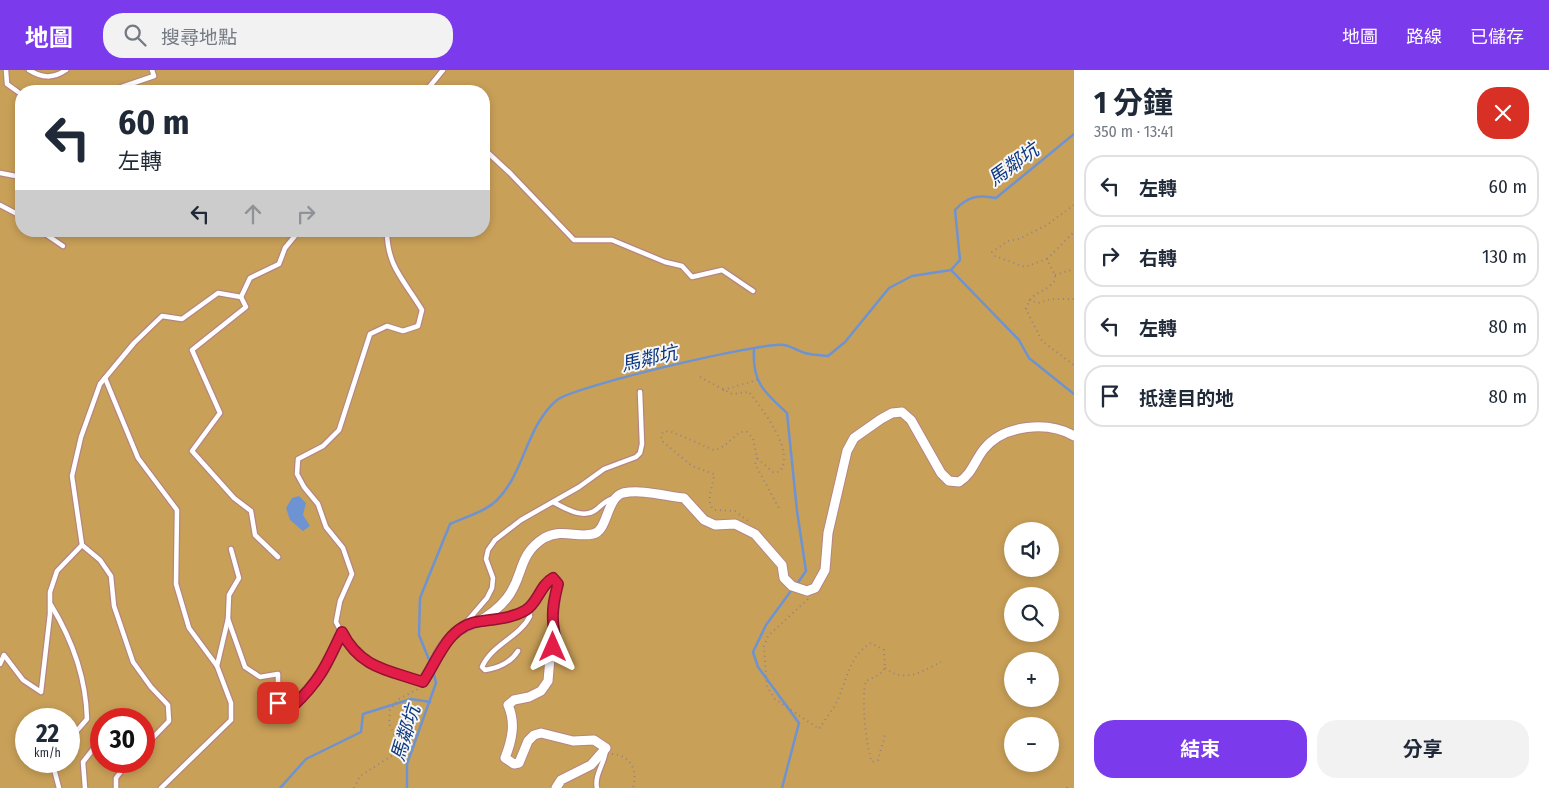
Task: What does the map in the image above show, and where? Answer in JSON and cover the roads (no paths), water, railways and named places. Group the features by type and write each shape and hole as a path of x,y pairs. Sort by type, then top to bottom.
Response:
{"street":[{"path":"426,678 446,641 460,629 479,621 508,597 525,555 534,545 547,537 562,532 593,534 599,531 615,498 622,494 634,492 684,498 704,520 715,525 735,524 755,534 782,565 784,578 797,588 814,588 825,570 828,533 847,451 854,438 881,419 892,413 902,412 911,420 941,473 949,481 959,482 968,476 985,447 1008,433 1034,426 1054,428 1074,436"},
{"path":"479,621 498,620 528,609 546,582 553,578 557,581 553,622 556,637 550,658 548,681 541,691 529,697 514,700 508,705 513,717 511,742 505,758 514,764 519,763 528,741 534,735 541,733 573,741 594,740 606,748 591,765 561,780 556,788"}],"lane":[{"path":"6,70 7,84 15,90"},
{"path":"29,70 39,76 56,77 66,70"},
{"path":"128,85 154,76 152,70"},
{"path":"431,85 443,70"},
{"path":"490,155 574,240 612,240 664,262 682,266 692,277 722,270 753,291"},
{"path":"0,173 15,176"},
{"path":"0,205 15,213"},
{"path":"49,237 62,246"},
{"path":"241,296 250,278 279,264 285,248 294,237"},
{"path":"387,237 387,249 396,273 422,310 418,326 403,331 387,326 370,334 339,430 323,446 298,459 297,474 304,487 318,504 326,527 343,548 352,574 340,601 336,622 346,640 368,664 426,678"},
{"path":"155,736 169,721 168,705 151,687 133,662 114,606 111,576 100,560 82,545 72,476 81,437 100,384 134,343 162,316 182,319 218,293 241,296"},
{"path":"241,296 246,307 192,350 220,413 192,451 234,498 251,512 254,535 278,557"},
{"path":"106,378 138,458 177,510 176,584 189,628 218,666 231,703 231,720 161,788"},
{"path":"460,629 487,598 492,588 493,578 486,559 488,550 495,540 522,520 604,469 636,457 640,453 642,444 640,392"},
{"path":"553,502 572,511 588,514 596,511 607,500 615,498"},
{"path":"0,664 4,655 23,680 42,692 50,592 57,571 82,545"},
{"path":"218,666 228,619 229,594 239,578 230,549"},
{"path":"50,604 65,628 77,655 86,698 86,719 80,726"},
{"path":"518,651 512,661 491,669 485,670 482,667 495,650 526,623 530,616 528,609"},
{"path":"228,619 245,667 260,677 278,674 278,703 293,706 322,676 342,632"},
{"path":"597,788 595,780 606,758 606,748"},
{"path":"85,788 83,762 90,753"},
{"path":"55,773 58,788"},
{"path":"116,788 116,778 120,773"}],"water":[{"path":"299,496 306,503 303,515 310,526 303,531 290,520 286,508 292,498"}],"waterway":[{"name":"馬鄰坑","path":"430,662 419,635 420,598 450,524 481,511 497,500 514,476 538,423 557,400 571,393 630,376 741,350 784,345 805,353 828,356 845,342 889,288 912,276 951,270 960,260 955,210 959,206 968,199 984,196 996,198 1074,134"},
{"path":"951,270 1019,340 1029,358 1074,394"},
{"path":"754,350 755,370 761,386 787,413 797,511 806,571 797,584"},
{"path":"782,788 799,723 758,667 753,652 766,625 793,588"},
{"name":"馬鄰坑","path":"407,788 407,764 436,683 433,670"},
{"path":"280,788 306,759 361,732 363,714 411,699 430,702"}]}
